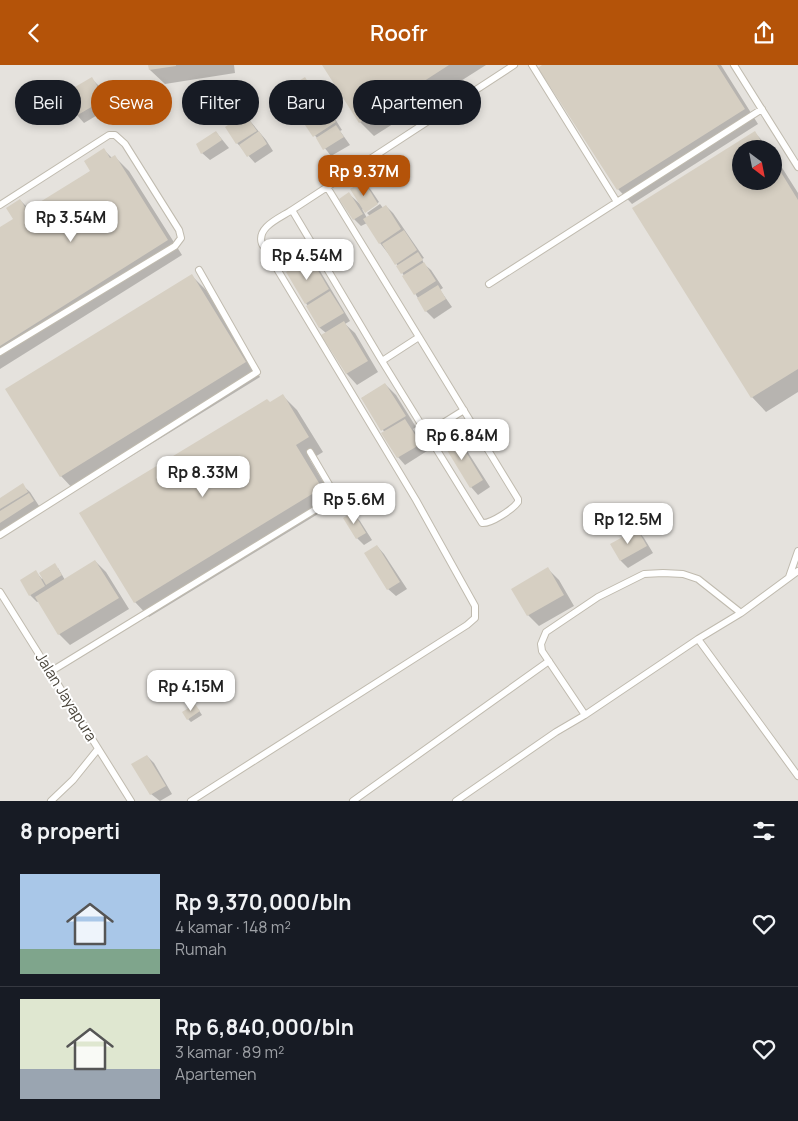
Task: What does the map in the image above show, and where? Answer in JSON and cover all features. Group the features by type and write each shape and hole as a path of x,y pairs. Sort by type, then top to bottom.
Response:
{"lane":[{"path":"190,801 467,625 475,618 475,606 440,543 262,244 261,235 264,228 292,209 514,65"},
{"path":"532,65 617,202"},
{"path":"734,65 798,167"},
{"path":"489,284 762,109"},
{"path":"0,205 109,135 115,135 125,145 179,230 181,238 175,246 0,352"},
{"path":"292,209 382,361 482,523 488,523 514,507 518,499 327,187"},
{"path":"0,535 257,372 200,270"},
{"path":"382,361 419,337"},
{"path":"427,433 464,410"},
{"path":"50,672 334,498 334,493 310,452"},
{"path":"789,577 798,551"},
{"path":"456,801 556,732 740,613 798,571"},
{"path":"585,715 549,661 542,647 546,632 598,597 644,574 683,574 698,579 740,613"},
{"name":"Jalan Jayapura","path":"0,592 131,801"},
{"path":"698,639 798,776"},
{"path":"353,801 549,661"},
{"path":"52,801 74,780 98,749"}],"shaded area":[{"path":"0,65 798,65 798,801 0,801"}],"building":[{"path":"148,65 176,65 176,66 149,70"},
{"path":"322,65 449,65 426,80 353,80 353,114 343,98 343,80 332,80"},
{"path":"542,65 717,65 745,109 617,190 538,68"},
{"path":"92,77 94,80 91,80 91,107 81,113 81,83"},
{"path":"228,125 253,125 257,131 236,144 225,127"},
{"path":"305,125 331,125 313,137"},
{"path":"336,125 344,137 323,150 316,138"},
{"path":"216,131 222,140 201,154 196,144"},
{"path":"259,131 267,144 247,157 239,145"},
{"path":"755,131 760,140 741,140"},
{"path":"732,145 732,190 782,190 782,174 798,200 798,369 751,398 632,208"},
{"path":"104,148 110,158 115,155 168,240 0,346 0,227 13,219 6,208 20,199 27,210 90,171 84,161"},
{"path":"364,181 378,204 365,213 350,189"},
{"path":"349,192 363,214 353,220 339,199"},
{"path":"386,205 401,229 379,244 363,219"},
{"path":"404,230 417,250 395,265 382,244"},
{"path":"418,252 423,260 401,274 396,266"},
{"path":"310,257 329,289 305,304 286,272"},
{"path":"424,262 436,281 414,295 402,276"},
{"path":"192,274 246,362 60,477 5,389"},
{"path":"438,285 446,299 425,312 417,298"},
{"path":"330,291 344,313 319,328 306,306"},
{"path":"344,321 368,361 346,374 321,335"},
{"path":"385,383 406,416 381,431 361,398"},
{"path":"283,394 309,437 296,445 322,488 134,603 79,513 267,399 270,402"},
{"path":"405,419 421,444 397,458 381,433"},
{"path":"455,434 483,480 470,488 442,442"},
{"path":"23,483 28,492 0,509 0,498"},
{"path":"29,493 34,501 0,523 0,511"},
{"path":"353,512 366,533 356,539 343,518"},
{"path":"637,529 647,546 620,561 610,544"},
{"path":"377,545 400,582 387,590 364,553"},
{"path":"95,560 119,598 58,635 35,597"},
{"path":"55,563 62,575 46,585 39,573"},
{"path":"548,567 564,595 527,616 511,589"},
{"path":"36,570 45,586 29,596 20,580"},
{"path":"195,704 200,711 187,720 182,712"},
{"path":"147,755 166,786 150,795 131,764"}]}
